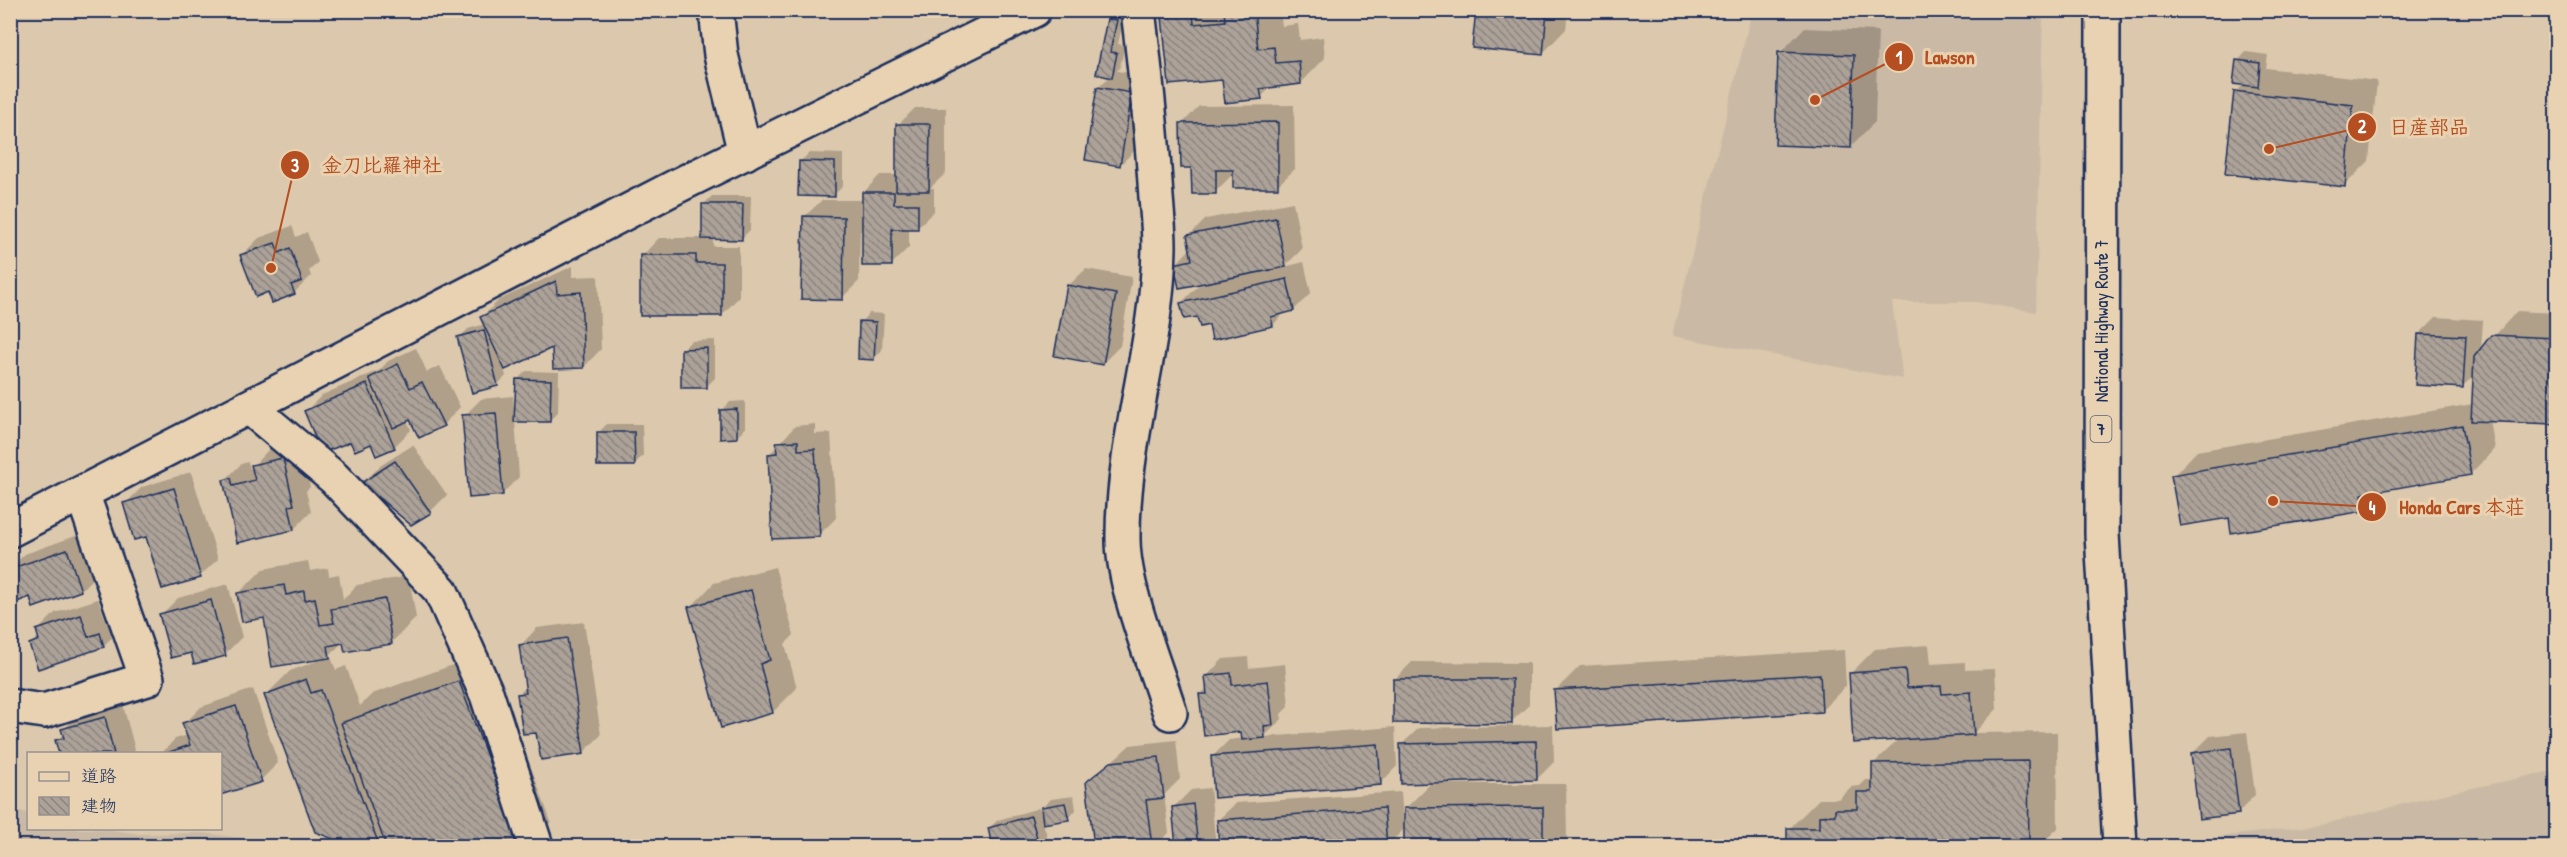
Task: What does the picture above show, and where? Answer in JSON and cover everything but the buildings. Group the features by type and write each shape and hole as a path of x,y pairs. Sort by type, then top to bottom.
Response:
{"main road":[{"path":"716,10 722,55 746,153"},
{"path":"10,530 746,153 1034,10"},
{"path":"1138,10 1150,116 1159,246 1152,333 1135,422 1123,539 1126,570 1170,713"},
{"name":"National Highway Route 7","path":"2103,10 2102,534 2120,846"},
{"path":"249,407 334,478 441,591 486,695 536,846"},
{"path":"10,706 44,711 147,679 82,494"}],"shaded area":[{"path":"1752,11 2043,11 2036,312 1976,302 1892,302 1903,379 1672,336"},
{"path":"2556,770 2556,846 2193,846 2192,840 2320,825 2431,797"},
{"path":"10,809 27,813 27,830 113,830 139,834 204,833 241,838 252,846 11,846"}],"place":[{"name":"Lawson","path":"1815,100"},
{"name":"日産部品","path":"2269,149"},
{"name":"金刀比羅神社","path":"271,268"},
{"name":"Honda Cars 本荘","path":"2273,501"}]}
